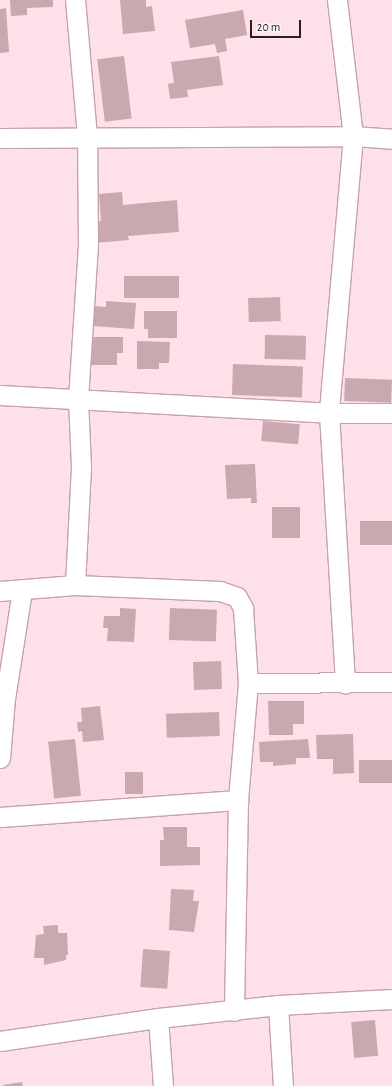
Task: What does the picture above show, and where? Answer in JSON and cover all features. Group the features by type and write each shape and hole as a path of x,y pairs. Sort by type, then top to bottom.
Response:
{"street":[{"path":"75,0 87,136 88,246 78,399 81,466 75,585"},
{"path":"337,0 353,136 329,413 345,684"},
{"path":"0,138 87,136 353,136 392,139"},
{"path":"0,395 329,413 392,413"},
{"path":"0,591 75,585 220,591 237,597 243,608 248,683 238,800 234,1011"},
{"path":"0,758 4,699 22,590"},
{"path":"248,683 345,684 392,682"},
{"path":"0,816 238,800"},
{"path":"0,1041 158,1018 234,1011 278,1005 392,999"},
{"path":"278,1005 283,1086"},
{"path":"158,1018 163,1086"}],"building":[{"path":"10,0 53,0 53,7 27,8 27,15 11,16"},
{"path":"120,0 146,0 146,7 152,6 155,31 123,34"},
{"path":"6,8 9,52 0,53 0,9"},
{"path":"243,10 247,35 225,39 227,51 217,53 215,44 190,48 185,20"},
{"path":"124,56 132,119 105,122 97,59"},
{"path":"219,56 223,85 187,90 188,97 170,99 168,84 174,83 171,62"},
{"path":"122,192 123,205 177,200 179,232 128,236 129,240 95,243 93,221 101,221 99,194"},
{"path":"124,276 179,276 179,298 124,298"},
{"path":"280,297 281,321 249,322 248,298"},
{"path":"106,301 136,303 134,329 92,326 93,306 106,307"},
{"path":"144,311 177,311 177,338 148,338 148,329 144,329"},
{"path":"265,335 306,336 306,360 265,359"},
{"path":"88,337 123,337 123,353 117,353 117,365 88,365"},
{"path":"137,341 170,342 169,363 159,363 159,369 137,369"},
{"path":"233,364 303,366 302,397 232,395"},
{"path":"345,378 392,380 391,403 344,401"},
{"path":"263,421 300,424 298,444 261,441"},
{"path":"255,464 257,503 251,503 251,498 227,499 225,465"},
{"path":"272,507 300,507 300,538 272,538"},
{"path":"360,521 392,521 392,545 360,545"},
{"path":"120,608 136,609 134,642 107,641 108,628 103,628 104,616 120,616"},
{"path":"170,608 217,610 216,642 169,640"},
{"path":"221,661 222,689 194,690 193,662"},
{"path":"268,701 304,701 304,724 293,724 293,735 269,735"},
{"path":"100,706 104,740 83,742 82,731 78,732 77,722 82,722 81,708"},
{"path":"219,712 220,736 167,738 166,714"},
{"path":"353,734 354,773 333,774 333,759 317,759 316,735"},
{"path":"75,739 81,796 54,799 48,742"},
{"path":"308,739 310,758 296,758 296,764 273,766 273,762 260,762 259,742"},
{"path":"359,760 392,760 392,783 359,783"},
{"path":"125,772 143,772 143,794 125,794"},
{"path":"163,827 187,827 187,847 200,847 200,865 160,866 160,840 164,840"},
{"path":"171,889 194,890 193,901 199,901 194,932 169,930"},
{"path":"58,925 58,933 67,933 68,955 66,955 66,960 44,965 44,958 34,958 36,935 44,934 43,926"},
{"path":"143,949 170,951 167,989 140,987"},
{"path":"375,1020 378,1056 354,1058 351,1022"},
{"path":"22,1082 23,1086 3,1086 3,1085"}]}
